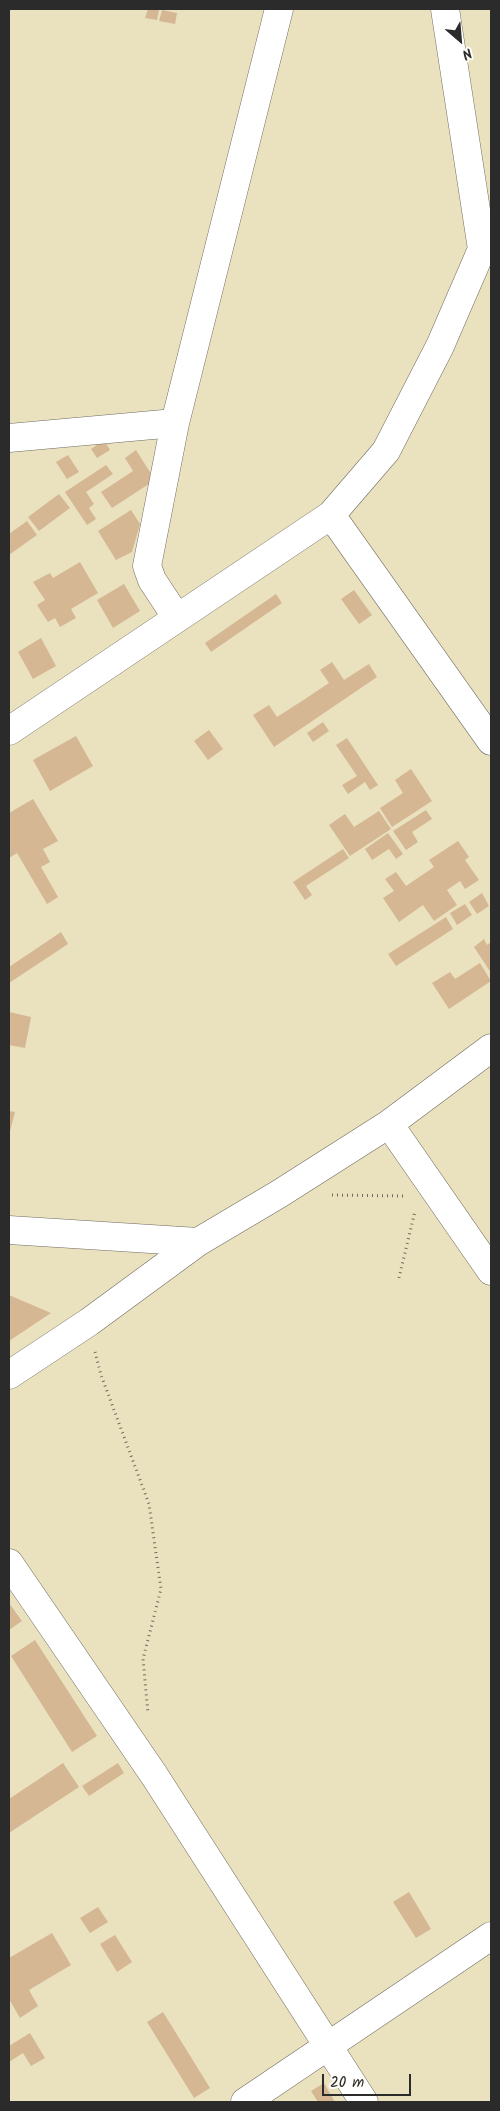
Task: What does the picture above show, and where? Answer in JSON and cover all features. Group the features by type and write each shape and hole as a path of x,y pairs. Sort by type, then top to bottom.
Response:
{"street":[{"path":"177,618 152,580 147,566 175,423 279,9"},
{"path":"9,731 331,515 386,451 440,346 487,248 445,9"},
{"path":"9,438 175,423"},
{"path":"331,515 491,741"},
{"path":"9,1375 88,1322 198,1242 279,1194 389,1124 491,1048"},
{"path":"389,1124 491,1270"},
{"path":"9,1230 198,1242"},
{"path":"9,1563 154,1775 364,2102"},
{"path":"245,2102 491,1936"}],"path":[{"path":"329,1195 408,1196"},
{"path":"400,1278 416,1205"},
{"path":"88,1322 100,1375 149,1504 162,1589 143,1659 149,1717"}],"building":[{"path":"148,9 159,10 157,20 145,18"},
{"path":"162,10 177,13 175,24 159,21"},
{"path":"104,440 110,450 97,458 91,449"},
{"path":"136,450 155,480 112,508 101,492 133,471 125,458"},
{"path":"68,455 79,472 67,479 56,462"},
{"path":"106,465 113,474 86,492 94,504 89,508 96,519 87,525 65,492"},
{"path":"59,494 70,508 39,531 28,517"},
{"path":"131,510 140,524 132,552 116,560 98,531"},
{"path":"27,521 37,535 9,555 9,534"},
{"path":"80,562 98,593 71,609 76,618 60,627 55,618 48,622 37,605 45,600 33,582 50,573 53,578"},
{"path":"124,584 140,611 113,628 97,600"},
{"path":"354,590 372,615 359,624 341,599"},
{"path":"276,594 282,603 211,652 205,643"},
{"path":"41,638 56,666 33,679 18,652"},
{"path":"332,662 344,680 369,664 377,677 274,747 253,715 269,705 277,717 329,683 320,670"},
{"path":"323,722 329,731 313,742 307,733"},
{"path":"209,730 223,749 208,760 194,741"},
{"path":"76,736 93,766 50,791 33,760"},
{"path":"347,738 378,785 370,790 365,782 348,794 342,785 357,776 336,745"},
{"path":"411,769 432,801 392,827 380,808 403,793 395,780"},
{"path":"33,799 58,841 43,849 50,862 41,867 58,897 47,904 17,853 9,858 9,813"},
{"path":"426,810 432,819 412,832 418,842 406,850 393,831"},
{"path":"379,811 391,829 350,856 329,825 345,814 354,827"},
{"path":"388,833 403,854 396,859 389,849 372,860 365,849"},
{"path":"458,841 469,857 465,860 479,880 465,889 460,881 447,890 457,905 434,921 423,905 399,922 383,898 394,891 385,879 396,872 406,886 434,867 429,860"},
{"path":"343,849 349,858 306,886 312,895 305,900 293,882"},
{"path":"482,893 489,906 477,914 469,902"},
{"path":"465,904 472,915 457,925 450,913"},
{"path":"446,917 453,929 396,966 388,954"},
{"path":"61,932 68,944 9,983 9,967"},
{"path":"484,939 487,945 491,942 491,973 474,947"},
{"path":"480,963 491,981 449,1009 432,983 450,972 455,979"},
{"path":"9,1012 31,1017 25,1048 9,1045"},
{"path":"9,1111 15,1112 9,1135"},
{"path":"9,1295 51,1313 9,1341"},
{"path":"9,1603 22,1621 9,1630"},
{"path":"35,1640 97,1736 72,1752 11,1656"},
{"path":"63,1763 79,1787 9,1833 9,1799"},
{"path":"118,1763 124,1773 89,1796 82,1786"},
{"path":"409,1892 431,1929 416,1938 393,1902"},
{"path":"98,1907 108,1922 90,1933 80,1918"},
{"path":"52,1933 71,1965 29,1990 38,2006 20,2018 9,1999 9,1958"},
{"path":"115,1935 132,1962 117,1972 100,1944"},
{"path":"163,2012 210,2088 194,2098 147,2022"},
{"path":"30,2033 45,2058 31,2066 23,2053 9,2062 9,2046"},
{"path":"324,2083 335,2102 318,2102 311,2091"}]}
